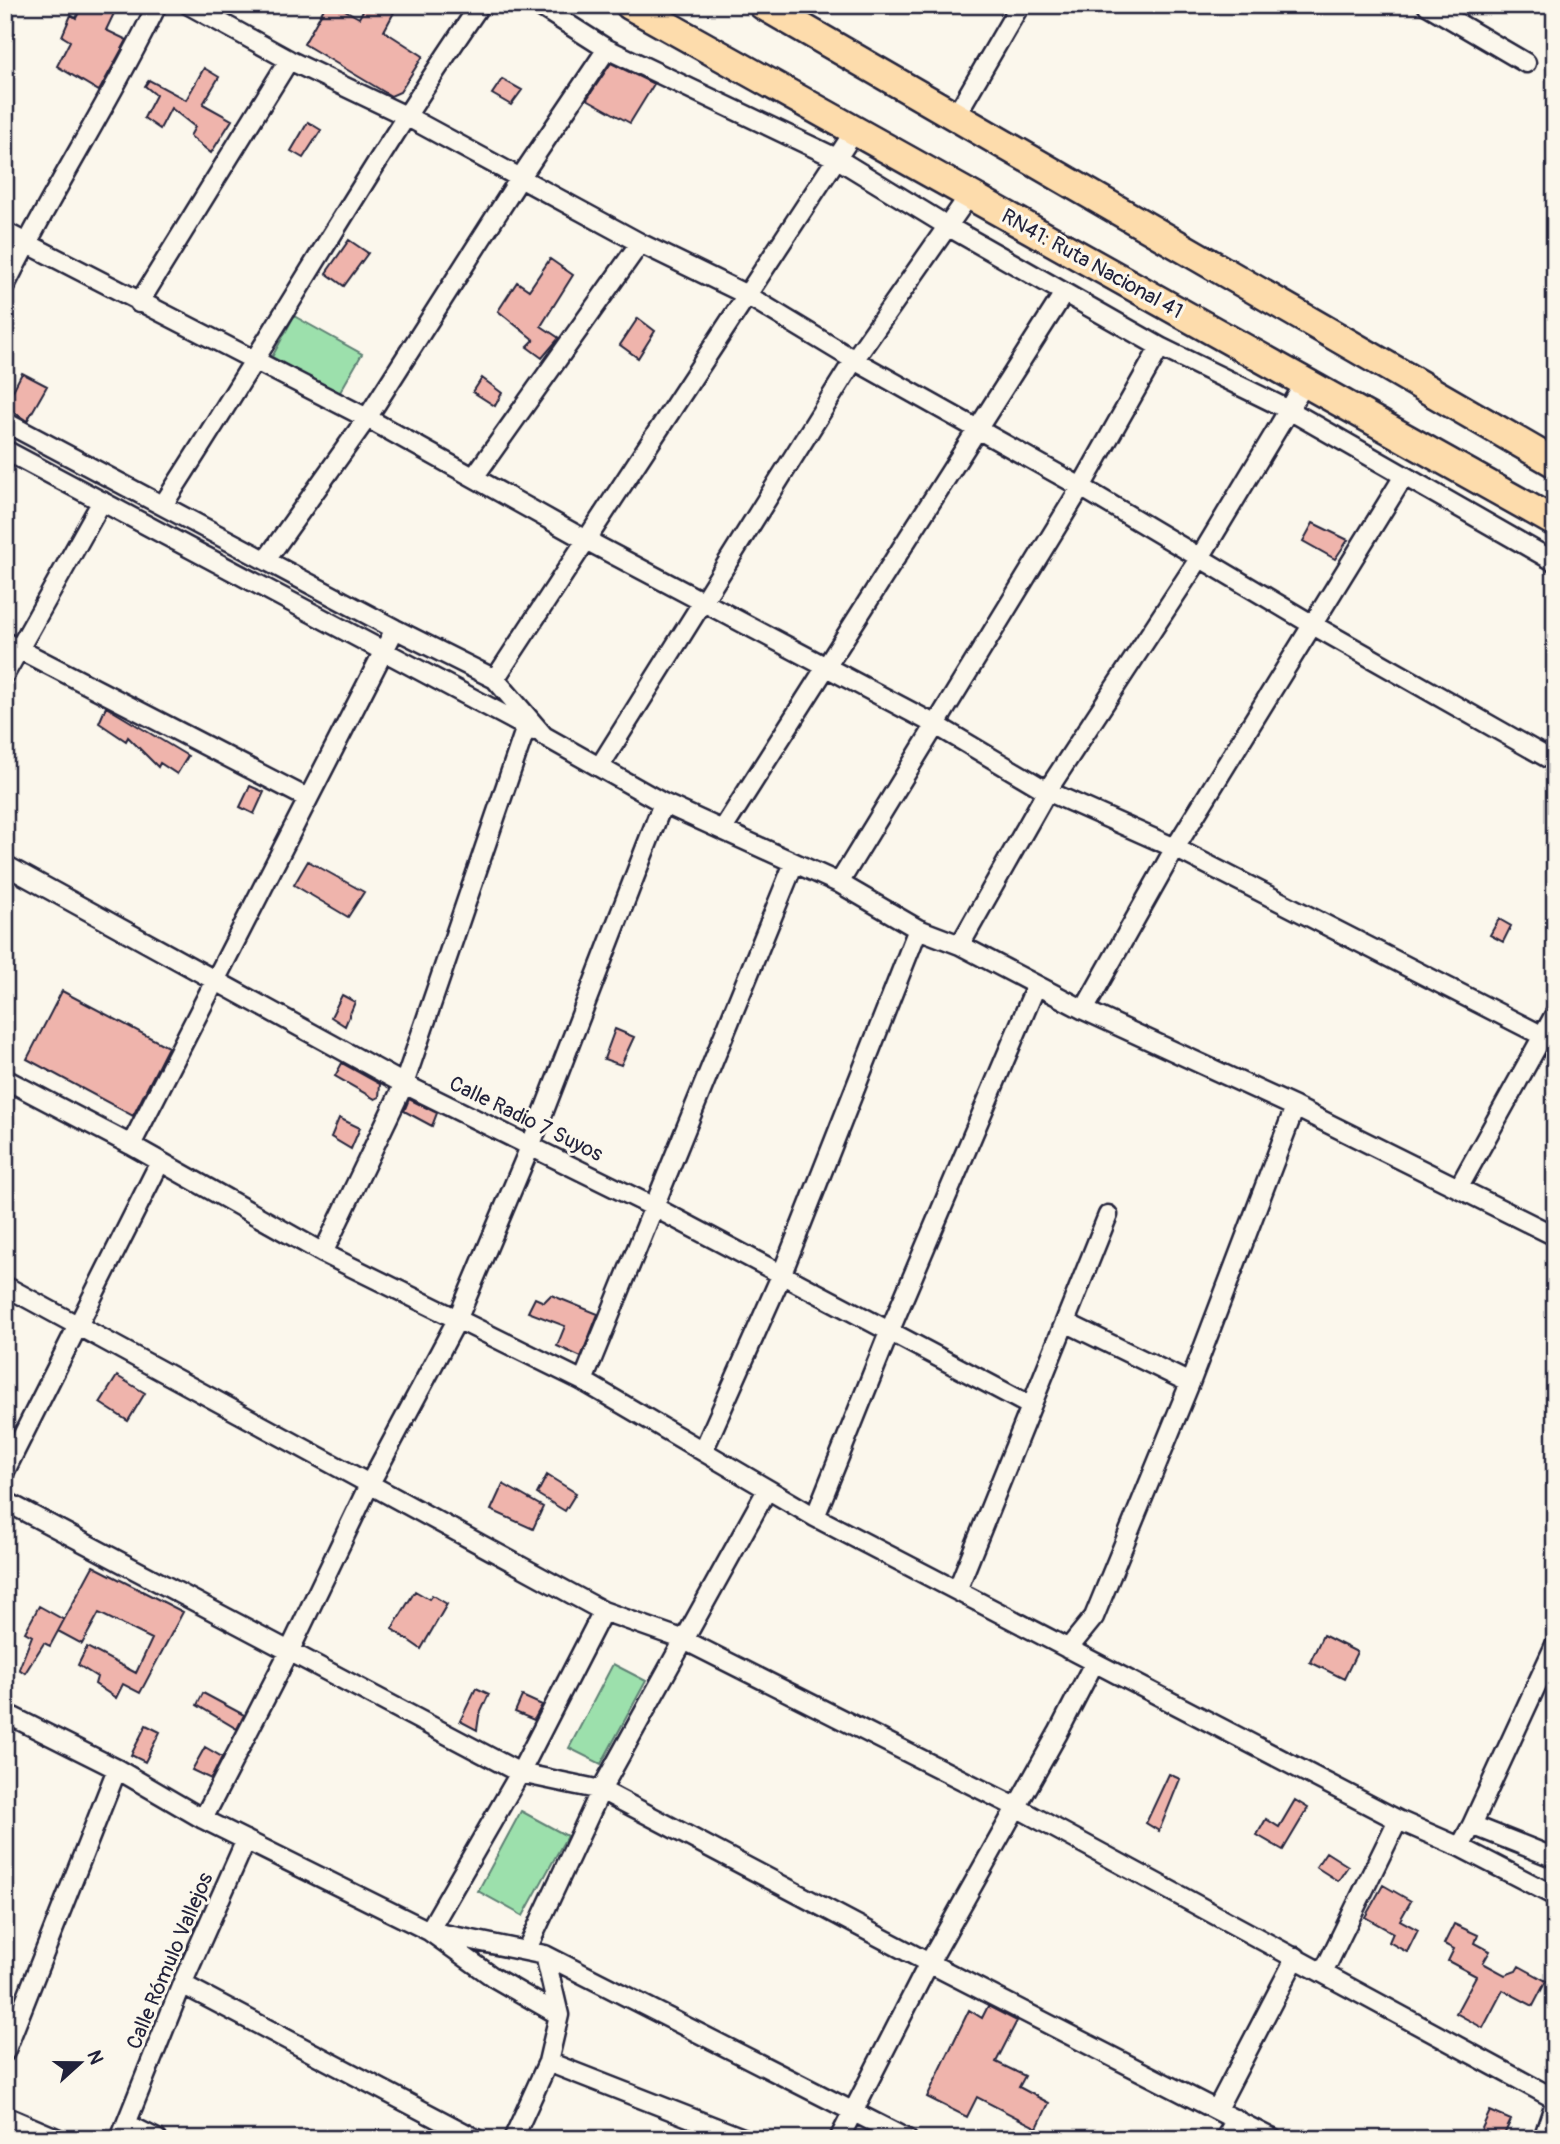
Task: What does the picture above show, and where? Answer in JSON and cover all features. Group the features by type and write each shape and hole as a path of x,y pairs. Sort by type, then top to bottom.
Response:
{"main road":[{"name":"RN41: Ruta Nacional 41","path":"631,5 968,197 1113,274 1555,522"},
{"path":"763,5 1555,463"}],"street":[{"path":"5,286 26,244 127,69 157,5"},
{"path":"189,5 289,60 404,115 640,243 745,294 854,360 1081,487 1199,559 1555,762"},
{"path":"163,505 256,363 404,115 480,5"},
{"path":"538,5 607,49 836,158 949,227 1160,347 1289,410 1555,562"},
{"path":"954,117 1020,5"},
{"path":"1427,5 1526,64"},
{"path":"266,560 367,418 520,178 607,49"},
{"path":"139,303 289,60"},
{"path":"495,679 584,539 854,132"},
{"path":"600,766 705,603 854,360 968,197"},
{"path":"5,232 367,418 584,539 936,725 1047,791 1175,848 1542,1036"},
{"path":"474,477 640,243"},
{"path":"723,829 1064,293"},
{"path":"839,883 1081,487 1160,347"},
{"path":"960,945 1047,791 1199,559 1305,383"},
{"path":"5,422 395,629 495,679 544,736"},
{"path":"5,450 600,766 663,803 839,883 918,929 960,945 1084,1010 1295,1107 1555,1236"},
{"path":"73,485 84,464"},
{"path":"1084,1010 1175,848 1404,476"},
{"path":"5,674 12,646 102,500"},
{"path":"131,1145 395,629"},
{"path":"12,646 307,798"},
{"path":"323,1253 404,1084 526,727"},
{"path":"203,1819 289,1652 369,1485 457,1320 530,1147 663,803"},
{"path":"583,1381 652,1206 794,863"},
{"name":"Calle Radio 7 Suyos","path":"5,865 404,1084 652,1206 1031,1406"},
{"path":"704,1449 781,1276 918,929"},
{"path":"815,1517 890,1330 1037,986"},
{"path":"1458,1186 1555,1014"},
{"path":"5,1079 131,1145 323,1253 583,1381 704,1449 815,1517 958,1588 1094,1663 1398,1821 1460,1847 1555,1896"},
{"path":"1068,1649 1094,1617 1190,1383 1295,1107"},
{"path":"5,1471 160,1162"},
{"path":"958,1588 1108,1215"},
{"path":"5,1286 603,1611 682,1639 1016,1807 1296,1957 1555,2101 1544,2139"},
{"path":"1065,1322 1190,1383"},
{"path":"527,1949 601,1790 682,1639 767,1490"},
{"path":"5,1501 520,1773 601,1790 929,1963 1273,2139"},
{"path":"429,1931 520,1773 603,1611"},
{"path":"1460,1847 1555,1645"},
{"path":"839,2139 929,1963 1094,1663"},
{"path":"5,1713 117,1769 203,1819 429,1931 492,1977 559,2015"},
{"path":"5,2052 117,1769"},
{"path":"1322,1973 1398,1821"},
{"path":"1472,1825 1555,1858"},
{"name":"Calle Rómulo Vallejos","path":"123,2131 182,1984 246,1840"},
{"path":"429,1931 527,1949 545,1955 907,2139"},
{"path":"513,2139 548,2062 559,2015 545,1955"},
{"path":"1217,2109 1296,1957"},
{"path":"182,1984 476,2139"},
{"path":"548,2062 745,2139"},
{"path":"5,2116 59,2139"},
{"path":"1225,2139 1236,2119"},
{"path":"123,2131 157,2139"}],"green space":[{"path":"294,316 362,354 339,394 272,357"},
{"path":"613,1664 646,1681 601,1764 569,1748"},
{"path":"521,1811 567,1836 523,1916 478,1891"}],"building":[{"path":"83,5 118,5 106,30 127,40 99,91 57,66 70,41 62,36 71,15 76,18"},
{"path":"326,5 336,5 359,18 366,5 398,5 384,31 423,56 400,92 391,96 304,44"},
{"path":"611,63 654,84 630,123 587,99"},
{"path":"204,68 219,77 203,104 232,120 211,153 190,136 195,127 171,108 160,129 144,118 156,95 145,86 149,80 186,100"},
{"path":"502,79 522,90 511,105 492,94"},
{"path":"308,122 321,130 303,158 291,151"},
{"path":"349,240 368,253 344,286 326,273"},
{"path":"550,259 573,275 541,326 559,338 542,358 527,347 534,340 498,311 517,282 529,290"},
{"path":"638,318 655,331 638,358 620,345"},
{"path":"22,373 47,386 27,421 5,406"},
{"path":"482,378 502,393 495,406 473,392"},
{"path":"1313,523 1348,540 1335,559 1303,541"},
{"path":"106,707 188,756 177,774 160,763 158,767 128,737 126,741 99,723"},
{"path":"250,786 264,792 254,814 240,807"},
{"path":"308,861 364,892 348,917 294,885"},
{"path":"1499,919 1511,926 1503,942 1490,935"},
{"path":"62,991 168,1047 133,1116 27,1059"},
{"path":"342,995 355,1002 345,1026 331,1017"},
{"path":"615,1029 634,1037 621,1065 604,1059"},
{"path":"342,1063 380,1084 379,1097 375,1099 335,1076"},
{"path":"409,1099 437,1113 432,1126 404,1111"},
{"path":"339,1118 360,1128 351,1149 331,1137"},
{"path":"551,1295 598,1314 581,1357 557,1346 565,1326 528,1312 535,1298 544,1302"},
{"path":"117,1376 145,1393 128,1421 100,1403"},
{"path":"547,1475 576,1493 565,1511 537,1494"},
{"path":"503,1484 543,1507 533,1529 491,1510"},
{"path":"93,1566 183,1612 140,1693 123,1684 116,1698 95,1684 97,1677 78,1665 87,1647 136,1673 152,1639 99,1613 82,1644 58,1631"},
{"path":"415,1591 429,1599 432,1595 447,1604 421,1649 392,1629"},
{"path":"39,1606 64,1620 50,1646 44,1643 25,1673 19,1669 32,1636 25,1632"},
{"path":"1323,1635 1357,1652 1344,1679 1310,1662"},
{"path":"476,1688 489,1694 479,1716 477,1730 460,1721"},
{"path":"203,1693 244,1715 237,1729 197,1705"},
{"path":"522,1696 542,1705 534,1720 515,1712"},
{"path":"146,1725 160,1732 145,1762 131,1755"},
{"path":"205,1747 222,1757 211,1779 192,1770"},
{"path":"1169,1774 1180,1779 1159,1831 1146,1823"},
{"path":"1295,1800 1308,1808 1283,1850 1257,1835 1266,1819 1279,1827"},
{"path":"1326,1852 1348,1866 1338,1881 1316,1867"},
{"path":"1383,1885 1411,1901 1400,1920 1418,1930 1407,1952 1389,1942 1393,1933 1365,1917"},
{"path":"1454,1924 1478,1935 1475,1943 1490,1951 1483,1963 1505,1975 1516,1971 1519,1966 1546,1981 1533,2006 1503,1990 1483,2028 1456,2013 1476,1976 1448,1961 1454,1949 1444,1944"},
{"path":"988,2006 1017,2021 996,2062 1025,2076 1019,2087 1049,2103 1037,2128 977,2097 967,2117 927,2097 969,2010 982,2018"},
{"path":"1490,2111 1511,2120 1502,2139 1477,2139"}]}
